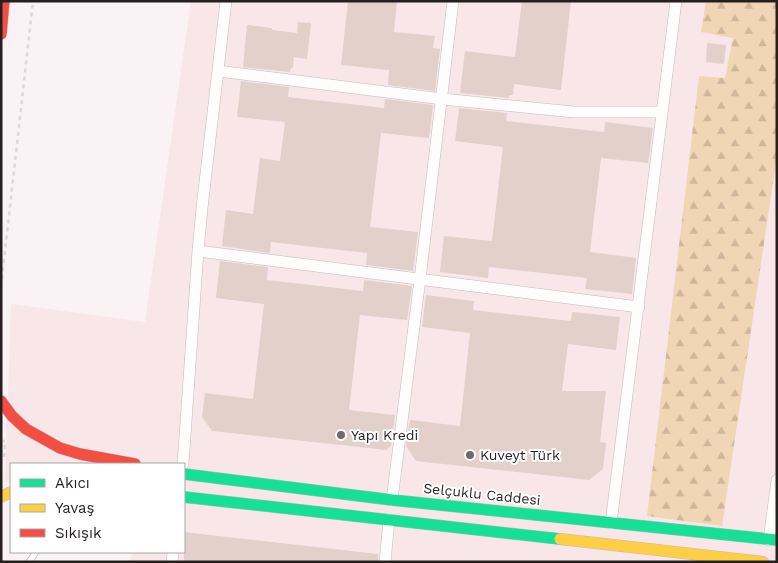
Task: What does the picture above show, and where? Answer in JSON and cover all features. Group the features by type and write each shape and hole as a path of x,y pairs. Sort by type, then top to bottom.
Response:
{"main road":[{"path":"1,34 4,1"},
{"path":"1,401 12,416 26,428 60,448 80,454 130,463"},
{"name":"Selçuklu Caddesi","path":"185,474 392,500 773,540"},
{"path":"185,497 764,562 773,540"},
{"path":"389,520 392,500"},
{"path":"608,545 611,523"}],"street":[{"path":"183,463 202,208 226,1"},
{"path":"392,500 453,1"},
{"path":"611,523 676,1"},
{"path":"218,70 442,99 574,112 662,112"},
{"path":"198,252 639,307"},
{"path":"773,540 777,480"},
{"path":"385,562 389,520"}],"path":[{"path":"1,287 32,1"},
{"path":"1,441 5,441 4,458 1,458"}],"shaded area":[{"path":"191,1 777,1 777,562 130,562 132,553 185,553 185,463 10,463 10,483 5,481 11,304 145,322"}],"green space":[{"path":"706,1 777,1 777,156 722,526 647,516 699,76 725,78 733,38 701,32"}],"building":[{"path":"348,1 397,1 394,32 435,36 433,48 440,49 435,91 388,85 389,70 341,65"},
{"path":"522,1 571,1 561,90 514,84 513,95 509,95 509,98 460,93 465,51 515,57"},
{"path":"298,22 311,23 307,59 294,57 293,68 291,68 290,72 243,67 247,25 297,33"},
{"path":"707,43 726,45 724,64 706,62"},
{"path":"241,81 289,87 288,97 384,108 385,99 433,105 429,138 381,133 370,227 418,232 413,271 366,265 367,253 271,242 270,253 222,246 226,210 253,214 260,158 280,161 285,122 237,117"},
{"path":"459,108 507,113 506,121 604,132 605,122 653,128 648,163 601,158 590,252 636,258 632,294 585,289 587,278 489,267 488,278 440,272 444,236 492,241 503,147 455,141"},
{"path":"220,261 268,267 267,280 363,291 364,280 412,286 407,320 360,315 349,410 395,415 391,446 386,450 212,431 202,417 205,393 253,399 264,304 216,298"},
{"path":"426,295 474,301 473,310 571,321 572,312 620,317 616,350 568,344 562,391 606,391 600,442 606,443 603,469 589,480 416,461 406,446 410,420 460,426 470,333 422,327"},
{"path":"185,532 378,554 378,562 184,562"}],"traffic: fast":[{"path":"185,474 392,500 777,540"},
{"path":"185,497 560,539"}],"traffic: slow":[{"path":"1,497 10,492"},
{"path":"560,539 763,562"}],"traffic: jam":[{"path":"1,34 4,1"},
{"path":"1,401 12,416 26,429 60,448 80,454 130,463"}],"place":[{"name":"Yapı Kredi","path":"341,435"},
{"name":"Kuveyt Türk","path":"470,455"}]}
